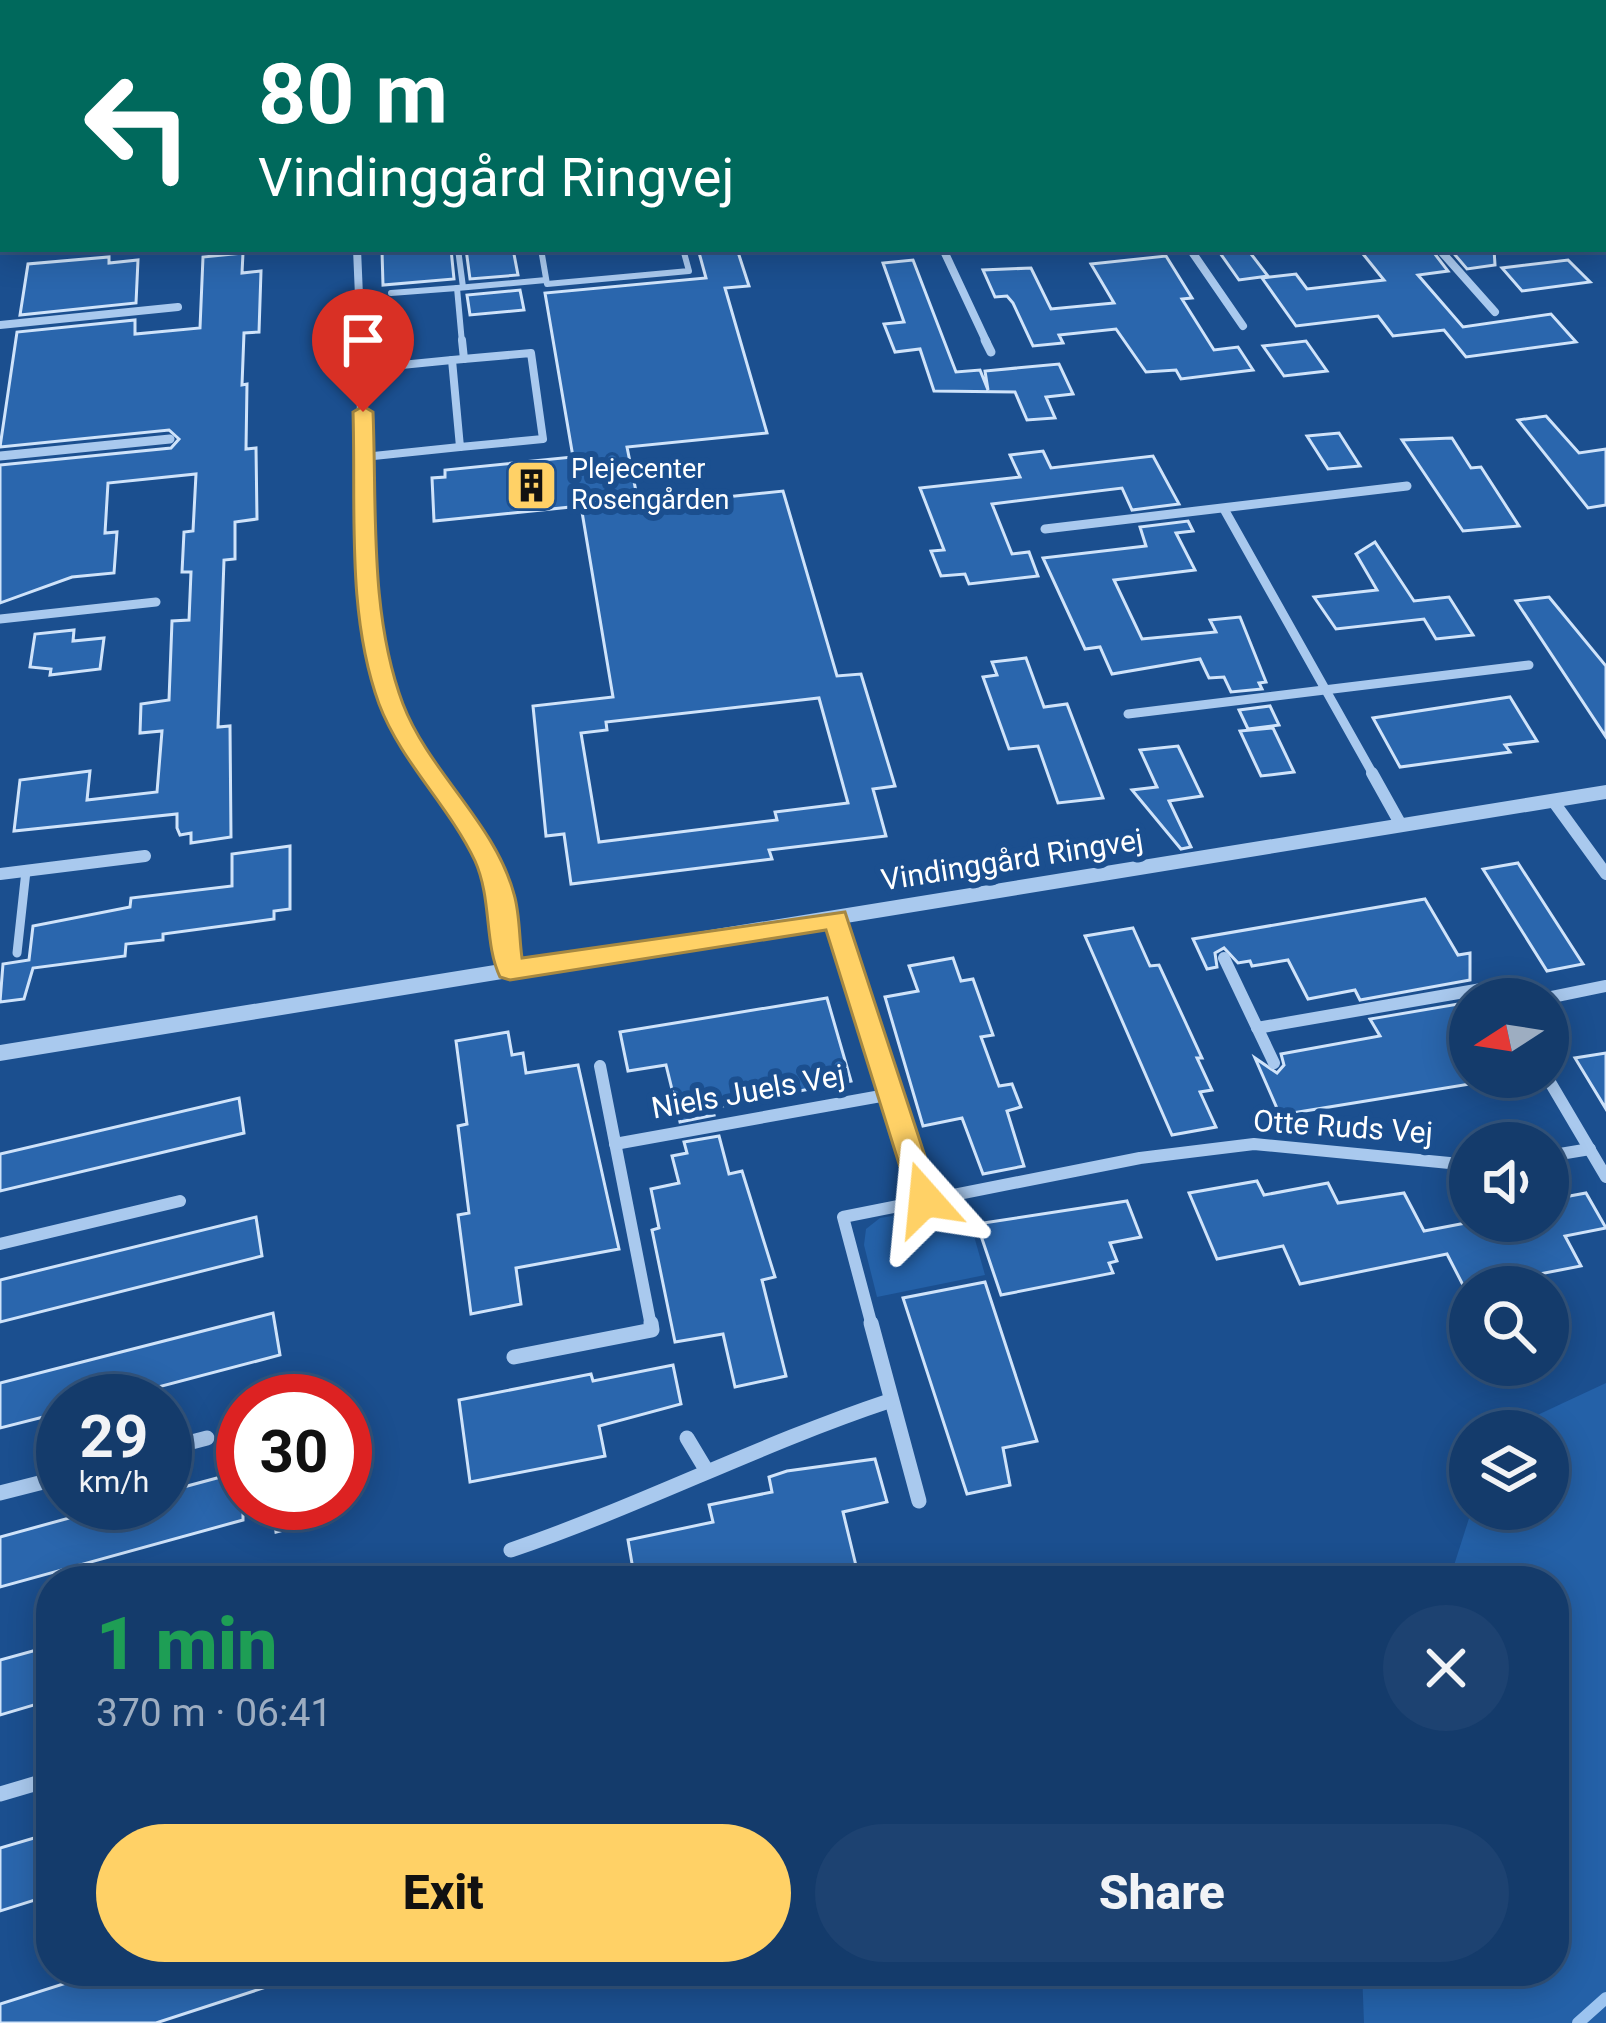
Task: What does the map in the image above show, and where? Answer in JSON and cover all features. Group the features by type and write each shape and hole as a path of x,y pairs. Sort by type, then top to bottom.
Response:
{"street":[{"path":"357,252 378,661 392,707 412,746 484,854 501,894 510,970"},
{"path":"944,252 991,352"},
{"path":"1192,252 1244,326"},
{"path":"1442,252 1495,312"},
{"path":"0,325 178,308"},
{"path":"0,456 170,439"},
{"path":"1046,529 1407,486"},
{"path":"1224,509 1401,825"},
{"path":"0,620 156,602"},
{"path":"1128,714 1529,664"},
{"name":"Vindinggård Ringvej","path":"0,1052 1606,792"},
{"path":"1553,801 1606,874"},
{"path":"0,874 146,856"},
{"name":"Niels Juels Vej","path":"836,919 925,1199"},
{"name":"Otte Ruds Vej","path":"1223,958 1274,1063"},
{"path":"1569,994 1606,986"},
{"path":"1257,1028 1449,995"},
{"name":"Niels Juels Vej","path":"514,1357 652,1330 600,1066"},
{"name":"Niels Juels Vej","path":"615,1144 892,1094"},
{"path":"1559,1098 1606,1177"},
{"name":"Otte Ruds Vej","path":"925,1199 1140,1158 1254,1144 1449,1163"},
{"path":"1569,1152 1589,1149"},
{"path":"919,1501 843,1217 925,1199"},
{"path":"0,1244 181,1201"},
{"path":"511,1550 624,1511 706,1468 889,1401"},
{"path":"192,1442 207,1438"},
{"path":"687,1438 706,1468"},
{"path":"0,1493 36,1484"},
{"path":"0,1794 36,1783"}],"lane":[{"path":"458,252 464,359"},
{"path":"541,252 546,280"},
{"path":"391,293 689,271 684,252"},
{"path":"361,369 531,353 543,439 364,457"},
{"path":"452,360 460,447"},
{"path":"17,953 26,871"}],"shaded area":[{"path":"965,1204 985,1275 877,1297 864,1245 866,1229 880,1218"},
{"path":"1606,1383 1606,2023 1364,2023 1363,1986 1569,1986 1569,1566 1454,1566 1465,1530 1569,1530 1569,1410 1548,1410"}],"building":[{"path":"382,252 451,252 454,279 383,285"},
{"path":"466,252 514,252 518,275 470,279"},
{"path":"699,252 738,252 749,286 725,288 767,433 627,447 639,506 783,491 837,676 861,674 895,786 873,789 886,836 769,850 772,859 571,884 564,834 546,836 533,706 613,697 581,506 434,521 432,478 445,477 445,470 573,457 545,293 706,278","holes":["819,698 848,803 775,812 777,820 599,842 581,733 607,730 606,722"]},
{"path":"1250,252 1268,276 1239,280 1220,253"},
{"path":"1361,252 1433,252 1448,271 1418,275 1463,327 1551,314 1576,342 1466,357 1444,330 1393,336 1378,316 1296,326 1262,278 1296,274 1307,289 1384,280"},
{"path":"1453,252 1494,252 1495,265 1467,269"},
{"path":"243,253 242,273 261,271 259,332 244,333 242,385 247,384 246,449 256,448 257,519 235,522 235,559 224,560 218,727 230,726 231,837 191,843 191,833 180,835 177,814 14,831 20,780 90,771 87,800 157,792 162,731 140,733 141,704 169,700 172,621 189,620 191,572 182,572 184,532 193,531 196,474 108,483 105,533 117,532 114,573 72,577 0,603 0,465 171,448 179,439 169,430 0,447 17,332 135,320 135,334 200,328 203,257"},
{"path":"1166,256 1192,298 1182,299 1214,350 1238,347 1253,370 1181,379 1176,370 1146,372 1116,329 1059,335 1063,343 1033,346 1013,303 1007,296 995,297 983,270 1031,268 1051,309 1114,303 1091,264"},
{"path":"109,257 109,263 138,260 136,303 20,315 28,264"},
{"path":"913,260 956,372 980,370 988,390 985,371 1059,364 1073,394 1046,397 1055,418 1027,420 1015,392 934,391 920,349 895,352 884,324 904,322 883,263"},
{"path":"1568,260 1590,282 1522,291 1502,268"},
{"path":"520,290 524,310 470,315 467,295"},
{"path":"1306,341 1327,371 1284,376 1263,346"},
{"path":"1546,416 1579,453 1606,449 1606,505 1588,508 1518,420"},
{"path":"1339,433 1360,466 1328,469 1307,436"},
{"path":"1452,438 1471,468 1481,467 1519,526 1463,531 1402,440"},
{"path":"1043,451 1051,468 1153,456 1179,504 1132,510 1122,488 992,504 1012,554 1029,552 1038,576 969,584 965,574 941,576 931,551 944,550 920,488 1020,477 1010,455"},
{"path":"1188,521 1193,531 1176,533 1195,570 1114,580 1142,639 1216,632 1210,620 1240,617 1266,682 1259,683 1262,689 1231,692 1224,677 1209,678 1200,659 1112,674 1100,647 1085,649 1043,558 1146,546 1140,527"},
{"path":"1375,542 1414,601 1449,597 1473,635 1436,639 1424,619 1336,629 1314,597 1377,590 1356,554"},
{"path":"1549,597 1606,666 1606,737 1516,601"},
{"path":"74,630 73,641 104,638 100,669 50,675 51,669 30,667 35,634"},
{"path":"1026,658 1044,707 1067,704 1103,798 1058,803 1038,746 1009,749 983,677 997,675 992,662"},
{"path":"1510,697 1537,741 1505,745 1510,752 1400,767 1373,718"},
{"path":"1270,706 1279,725 1248,729 1239,710"},
{"path":"1273,728 1294,772 1261,776 1240,731"},
{"path":"1178,746 1202,796 1169,801 1191,847 1181,849 1132,790 1157,787 1140,750"},
{"path":"290,846 290,909 274,911 274,919 163,934 163,940 126,944 125,956 33,968 24,999 0,1002 3,964 29,960 33,926 130,907 131,898 232,886 232,854"},
{"path":"1518,863 1583,964 1547,971 1483,869"},
{"path":"1425,899 1458,955 1470,953 1470,978 1449,978 1449,984 1360,1000 1355,990 1308,999 1288,960 1252,966 1250,961 1238,963 1224,948 1215,953 1217,967 1207,969 1193,939"},
{"path":"1133,928 1150,966 1159,965 1202,1058 1197,1058 1212,1090 1200,1092 1216,1127 1172,1135 1085,936"},
{"path":"953,958 961,981 973,979 993,1035 981,1037 999,1086 1012,1084 1021,1107 1007,1111 1024,1166 983,1174 962,1118 923,1126 885,997 918,991 909,966"},
{"path":"827,998 851,1081 712,1108 714,1115 680,1122 666,1065 628,1071 620,1032"},
{"path":"1449,1006 1449,1087 1280,1115 1255,1058 1277,1073 1284,1065 1281,1054 1380,1036 1370,1019"},
{"path":"508,1032 512,1055 523,1053 526,1073 578,1065 619,1249 516,1268 521,1304 471,1314 458,1215 469,1213 458,1126 467,1124 456,1041"},
{"path":"1606,1053 1606,1109 1575,1058"},
{"path":"239,1098 244,1133 0,1191 0,1154"},
{"path":"719,1136 729,1174 742,1171 775,1277 762,1280 786,1376 735,1387 723,1334 675,1342 652,1230 659,1228 651,1189 679,1183 672,1156 687,1153 684,1142"},
{"path":"1257,1181 1264,1195 1328,1183 1338,1203 1404,1193 1424,1231 1449,1226 1449,1242 1568,1242 1581,1266 1453,1266 1447,1254 1300,1284 1283,1246 1217,1259 1189,1193"},
{"path":"1586,1193 1606,1228 1569,1235 1569,1196"},
{"path":"1127,1201 1141,1237 1110,1243 1117,1261 1109,1263 1113,1273 1001,1295 977,1224"},
{"path":"256,1217 262,1256 0,1322 0,1280"},
{"path":"985,1282 1037,1441 1003,1448 1010,1485 967,1494 903,1298"},
{"path":"273,1313 280,1355 192,1378 192,1374 36,1374 36,1419 0,1428 0,1383"},
{"path":"673,1365 681,1404 599,1426 605,1456 470,1482 459,1400 591,1374 593,1381"},
{"path":"875,1459 887,1502 843,1512 856,1566 632,1566 628,1540 713,1522 709,1505 772,1492 769,1477"},
{"path":"216,1478 216,1527 76,1566 36,1566 36,1577 0,1587 0,1537 36,1527 192,1530 192,1485"},
{"path":"36,1650 36,1704 0,1715 0,1660"},
{"path":"36,1837 36,1900 0,1911 0,1848"},
{"path":"57,1986 269,1986 156,2023 0,2023 0,2004"}],"waterway":[{"path":"1578,2023 1606,1998"}],"place":[{"name":"Plejecenter Rosengården","path":"532,485"}],"route":[{"path":"363,412 371,621 378,661 392,707 412,746 484,854 501,894 510,970 836,919 925,1199"}]}
